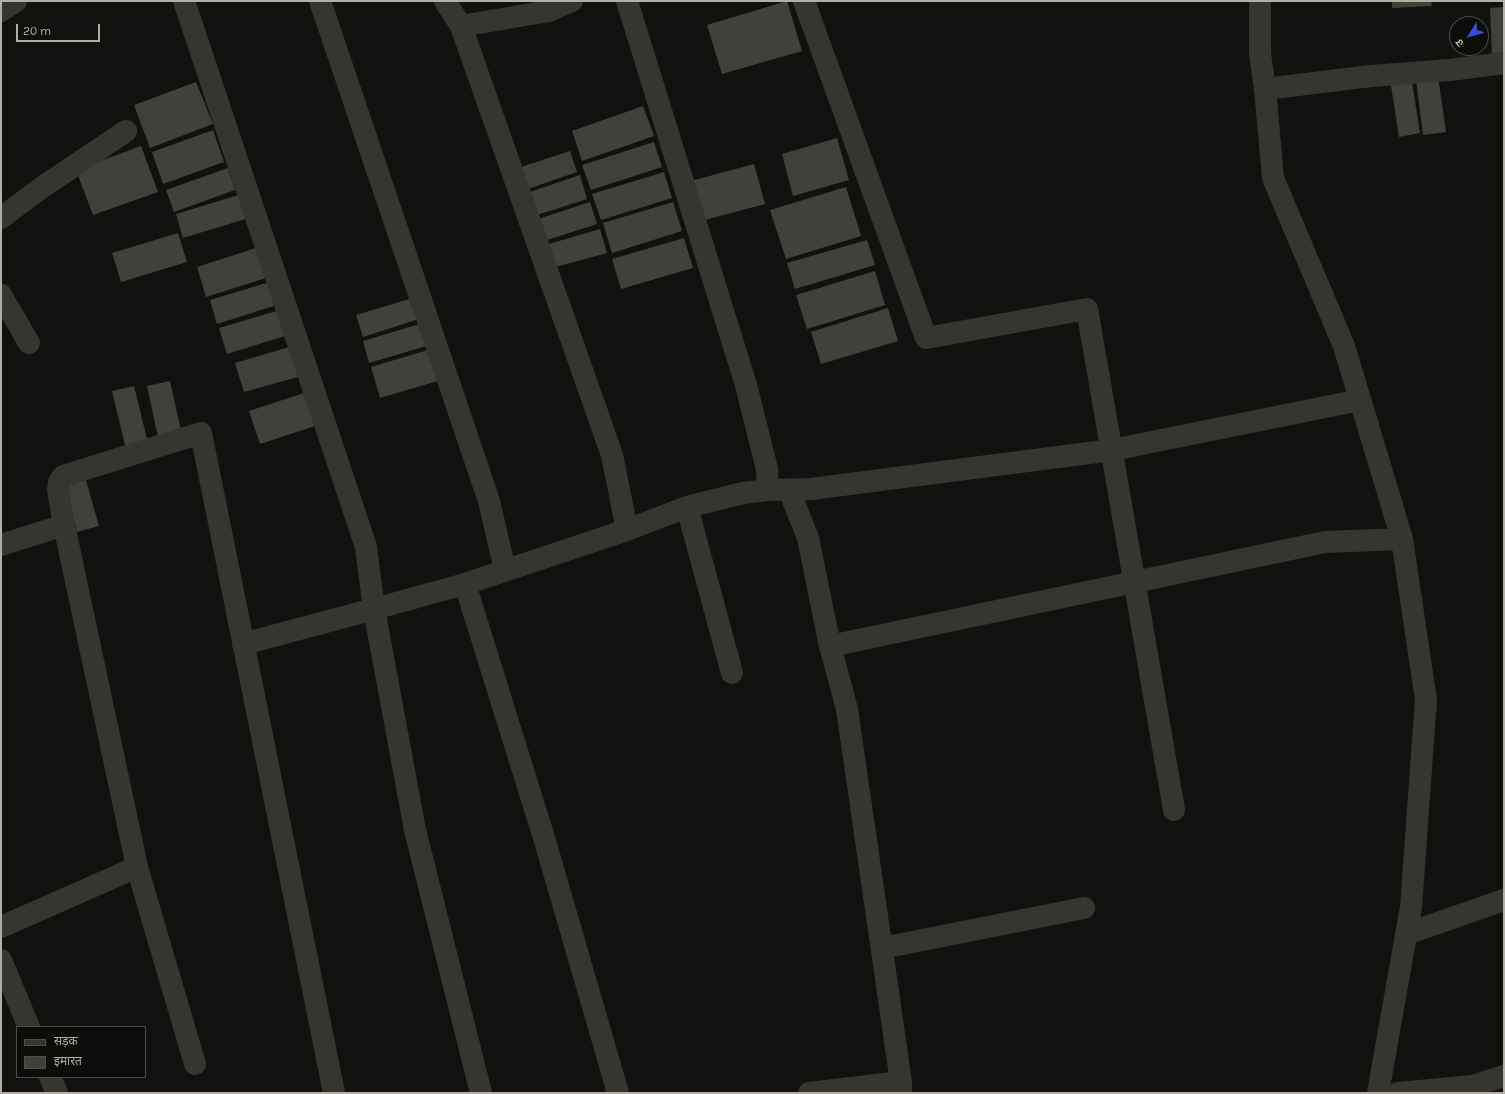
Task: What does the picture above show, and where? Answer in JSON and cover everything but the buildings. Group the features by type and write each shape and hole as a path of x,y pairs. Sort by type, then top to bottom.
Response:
{"street":[{"path":"1,11 16,1"},
{"path":"184,1 366,547 374,609 415,830 481,1093"},
{"path":"320,1 489,501 505,570"},
{"path":"445,1 461,26 612,455 627,530"},
{"path":"461,26 549,11 572,1"},
{"path":"627,1 746,385 767,469 768,490"},
{"path":"804,1 926,338 1087,309 1174,810"},
{"path":"1260,1 1260,54 1265,89 1273,178 1344,346 1402,539 1426,700 1411,907 1378,1093"},
{"path":"1265,89 1372,76 1450,70 1504,63"},
{"path":"1,218 41,188 126,130"},
{"path":"1,295 29,343"},
{"path":"243,644 465,584 627,530 687,507 743,493 768,490 811,489 1112,450 1360,400"},
{"path":"195,1064 137,867 64,525 58,490 59,482 63,476 201,433 334,1093"},
{"path":"789,490 808,538 830,646 847,710 901,1088 809,1093"},
{"path":"687,507 732,673"},
{"path":"1,545 64,525"},
{"path":"830,646 1325,542 1402,539"},
{"path":"465,584 545,841 618,1093"},
{"path":"1,927 137,867"},
{"path":"1406,934 1504,900"},
{"path":"882,948 1084,908"},
{"path":"1,960 29,1026"},
{"path":"1398,1093 1474,1086 1504,1076"},
{"path":"50,1078 57,1093"}]}
